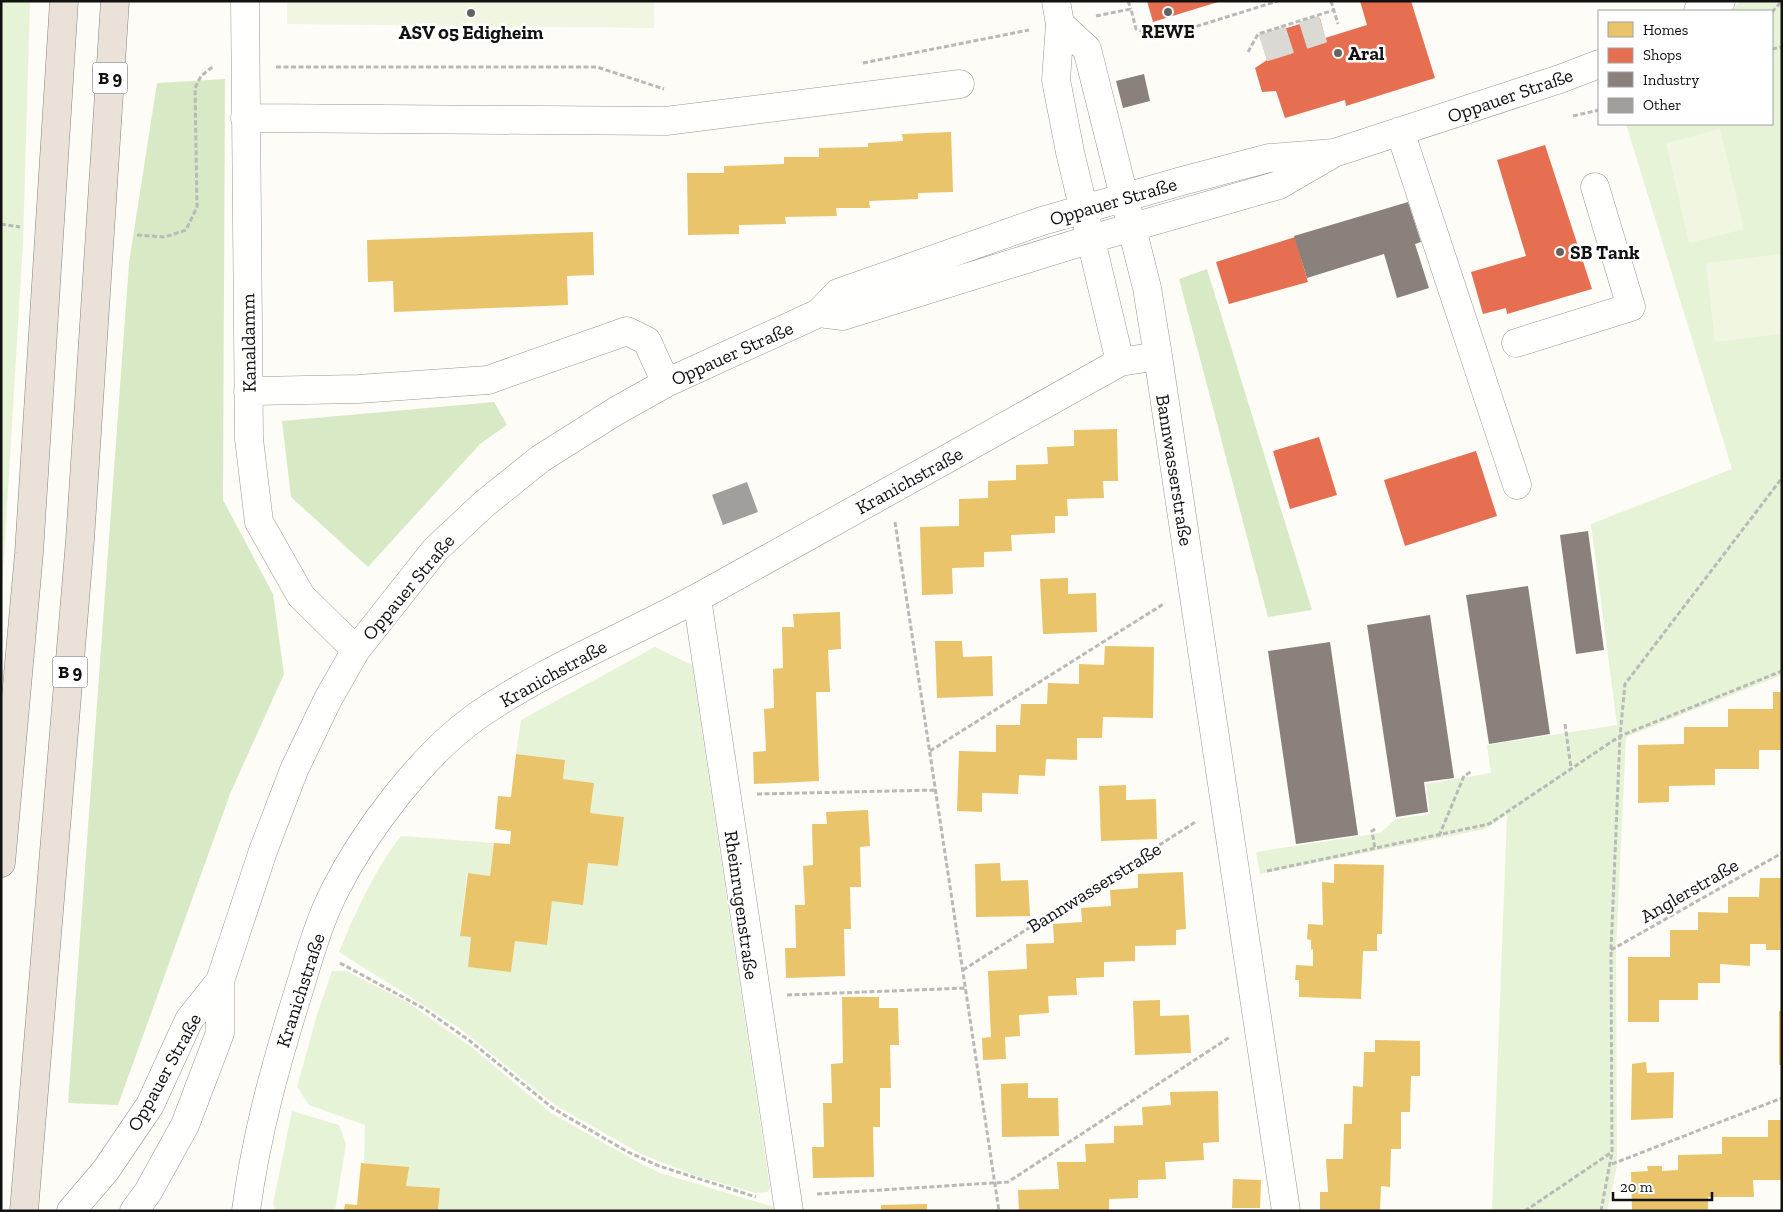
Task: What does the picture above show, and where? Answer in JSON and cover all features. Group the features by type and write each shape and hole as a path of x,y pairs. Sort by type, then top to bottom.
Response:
{"highway":[{"path":"1,864 29,553 64,1"},
{"name":"B 9","path":"26,1200 80,540 114,1"}],"street":[{"name":"Kanaldamm","path":"245,1 244,67 249,439 259,522 301,596 356,650"},
{"path":"1700,10 1721,1"},
{"path":"1058,12 1056,80 1083,209 1120,362 1158,356"},
{"name":"Bannwasserstraße","path":"1058,12 1087,49 1147,288 1286,1211"},
{"name":"Oppauer Straße","path":"819,313 843,316 1091,239 1280,185 1334,153 1560,79 1598,64"},
{"path":"245,118 666,121 960,84"},
{"path":"1400,131 1517,485"},
{"name":"Oppauer Straße","path":"134,1211 148,1192 185,1125 220,1033 220,981 263,851 294,770 328,698 356,650 435,550 484,504 540,459 616,411 666,382 819,313 838,293 1042,221 1083,209 1269,158 1334,153"},
{"path":"1516,343 1631,307 1595,187"},
{"path":"248,391 358,389 488,380 627,331 647,341 666,382"},
{"name":"Kranichstraße","path":"246,1211 253,1159 277,1060 312,948 333,894 360,847 393,802 430,758 474,718 526,685 697,598 1120,362"},
{"name":"Rheinrugenstraße","path":"697,598 787,1203"},
{"name":"Oppauer Straße","path":"71,1211 106,1170 150,1105 189,1020 220,981"}],"path":[{"path":"1128,1 1136,29 1159,38 1278,1"},
{"path":"1331,1 1338,24"},
{"path":"1773,11 1782,1"},
{"path":"862,63 1058,12 1130,9"},
{"path":"1248,52 1258,34 1334,10"},
{"path":"137,234 164,237 186,230 196,208 195,88 201,76 211,68 597,67 665,89"},
{"path":"1573,116 1598,110"},
{"path":"1,224 27,228"},
{"path":"1602,1211 1612,1164 1611,950 1620,736 1625,684 1782,478"},
{"path":"891,491 999,1211"},
{"path":"930,751 1193,585"},
{"path":"1236,877 1489,824 1620,736 1782,671"},
{"path":"1565,724 1572,768"},
{"path":"1439,836 1464,776 1472,772"},
{"path":"726,795 936,790"},
{"name":"Bannwasserstraße","path":"963,970 1225,804"},
{"path":"1375,829 1372,831 1375,849"},
{"name":"Anglerstraße","path":"1611,950 1782,853"},
{"path":"312,948 423,1008 470,1041 554,1109 628,1152 658,1166 752,1197 787,1203 1008,1182 1257,1019"},
{"path":"755,996 966,988"},
{"path":"1612,1164 1782,1098"},
{"path":"1525,1211 1612,1152"}],"green space":[{"path":"1,1 30,1 23,243 1,605"},
{"name":"ASV 05 Edigheim","path":"287,1 654,1 654,28 287,24"},
{"path":"1741,1 1782,1 1782,675 1626,737 1616,951 1617,1166 1607,1211 1492,1211 1507,815 1485,829 1260,874 1256,852 1380,833 1396,819 1430,814 1426,784 1491,773 1487,745 1617,725 1591,524 1732,469 1626,125 1773,125 1773,10 1732,10"},
{"path":"225,79 223,500 273,594 284,674 230,794 118,1105 68,1103 129,263 157,83"},
{"path":"1720,129 1744,229 1689,243 1666,143"},
{"path":"1782,254 1782,334 1715,342 1706,263"},
{"path":"1207,269 1312,610 1268,617 1179,279"},
{"path":"494,402 507,425 480,444 368,567 291,497 282,421"},
{"path":"655,647 692,665 770,1188 767,1192 755,1193 697,1176 641,1154 555,1105 458,1027 339,952 366,892 382,863 401,836 494,843 490,876 467,873 460,936 471,937 468,967 511,972 515,941 547,945 552,901 588,863 618,866 624,817 590,813 594,783 563,779 565,760 516,754 521,720"},
{"path":"332,971 346,971 407,1002 470,1046 551,1113 636,1161 660,1173 774,1207 774,1211 438,1211 440,1188 406,1186 408,1167 364,1163 365,1125 309,1105 297,1087 317,1015"},
{"path":"292,1111 339,1125 346,1144 335,1211 276,1211 273,1204"}],"building: Homes":[{"path":"951,132 953,192 918,193 918,199 869,201 870,208 836,208 837,216 785,217 786,224 739,225 739,234 688,235 687,173 724,173 724,166 784,164 784,157 819,157 819,148 868,147 868,143 903,141 902,134"},
{"path":"593,232 594,275 567,276 568,305 394,312 393,281 368,282 367,240"},
{"path":"1117,429 1118,481 1103,481 1104,498 1067,499 1068,516 1055,516 1055,533 1011,535 1012,551 984,552 984,567 952,568 953,594 922,595 920,527 959,526 959,499 988,498 988,481 1016,480 1016,465 1048,464 1047,447 1074,446 1074,430"},
{"path":"1068,578 1068,594 1096,593 1097,632 1043,634 1040,579"},
{"path":"840,612 841,649 828,650 830,692 816,692 819,781 754,784 753,752 766,751 764,709 774,708 773,669 783,668 782,627 794,627 793,614"},
{"path":"935,641 962,641 963,657 992,656 993,696 937,698"},
{"path":"1105,646 1154,647 1153,718 1103,717 1102,738 1077,738 1077,760 1046,759 1045,776 1019,775 1018,794 982,793 982,812 957,811 959,751 996,752 996,725 1020,725 1021,704 1047,704 1048,683 1079,684 1079,664 1104,665"},
{"path":"1773,692 1782,692 1782,750 1759,750 1759,769 1715,769 1715,785 1669,786 1669,802 1638,803 1638,745 1684,744 1684,727 1728,727 1728,709 1773,709"},
{"path":"516,754 565,760 563,779 594,783 590,813 624,817 618,866 588,863 583,905 552,901 547,945 515,941 511,972 468,967 471,937 460,936 468,873 490,876 494,843 510,844 511,831 495,829 498,796 511,797"},
{"path":"1126,785 1126,800 1156,799 1157,839 1101,841 1099,786"},
{"path":"868,810 870,846 860,847 861,887 850,887 851,929 844,929 845,976 786,978 785,948 796,948 795,905 805,905 803,866 813,865 812,824 827,824 826,812"},
{"path":"1000,863 1001,881 1028,880 1030,916 976,917 975,864"},
{"path":"1334,864 1384,865 1382,934 1377,934 1377,951 1363,951 1361,999 1299,997 1299,980 1295,980 1296,965 1313,966 1311,940 1307,939 1308,924 1323,925 1322,882 1334,883"},
{"path":"1183,872 1186,929 1176,930 1176,945 1135,946 1135,961 1104,962 1104,977 1076,978 1077,995 1048,996 1049,1013 1019,1015 1020,1036 1005,1037 1006,1059 983,1060 982,1038 991,1037 988,971 1027,969 1026,944 1054,943 1053,924 1082,922 1081,908 1111,906 1110,890 1138,888 1138,874"},
{"path":"1760,878 1782,878 1780,950 1766,950 1766,944 1750,944 1750,966 1720,964 1720,983 1698,983 1698,1000 1659,1000 1659,1022 1628,1022 1628,957 1670,957 1670,930 1698,930 1698,912 1728,913 1728,897 1759,897"},
{"path":"842,997 879,997 879,1008 898,1008 899,1045 890,1045 891,1088 880,1088 880,1127 873,1127 874,1177 813,1178 812,1147 824,1147 823,1103 832,1103 831,1064 843,1063"},
{"path":"1160,1000 1160,1016 1189,1015 1191,1053 1135,1055 1133,1001"},
{"path":"1779,1011 1782,1011 1782,1065 1779,1065"},
{"path":"1375,1040 1420,1041 1420,1076 1411,1076 1410,1112 1401,1112 1401,1149 1391,1149 1390,1187 1381,1186 1380,1211 1320,1211 1320,1192 1328,1192 1326,1159 1343,1159 1344,1124 1352,1124 1353,1086 1363,1087 1364,1052 1375,1052"},
{"path":"1646,1062 1647,1073 1674,1072 1673,1118 1631,1120 1632,1064"},
{"path":"1028,1083 1028,1098 1058,1098 1059,1136 1002,1137 1001,1084"},
{"path":"1218,1091 1219,1142 1203,1143 1204,1160 1165,1162 1166,1179 1138,1180 1138,1198 1109,1199 1109,1211 1019,1211 1018,1190 1059,1189 1057,1162 1086,1162 1085,1144 1114,1143 1114,1126 1143,1125 1142,1107 1171,1105 1170,1092"},
{"path":"1768,1120 1782,1120 1782,1180 1753,1180 1754,1197 1708,1197 1708,1211 1632,1211 1631,1172 1648,1171 1647,1166 1662,1166 1662,1171 1678,1170 1678,1155 1722,1154 1722,1137 1768,1137"},
{"path":"361,1163 409,1167 406,1186 440,1188 438,1211 344,1211 345,1204 357,1205"},
{"path":"1233,1179 1261,1180 1260,1208 1232,1208"},
{"path":"927,1204 927,1211 881,1211 881,1205"}],"building: Shops":[{"name":"REWE","path":"1147,1 1218,1 1218,2 1153,22"},
{"path":"1360,1 1411,1 1435,78 1346,106 1345,100 1285,118 1276,91 1262,92 1255,68 1267,60 1260,36 1320,18 1325,38 1367,25"},
{"path":"1545,145 1592,289 1507,314 1506,308 1483,314 1471,272 1526,256 1497,160"},
{"path":"1295,237 1308,282 1229,304 1216,262"},
{"path":"1319,437 1337,495 1290,509 1273,451"},
{"path":"1476,451 1497,516 1405,546 1384,480"}],"building: Industry":[{"path":"1144,74 1150,101 1123,108 1116,81"},
{"path":"1408,202 1421,242 1415,244 1429,288 1397,298 1384,254 1307,278 1294,236"},
{"path":"1588,531 1604,650 1576,654 1560,535"},
{"path":"1528,586 1550,734 1489,744 1466,595"},
{"path":"1430,615 1454,778 1424,782 1428,812 1396,817 1367,625"},
{"path":"1330,642 1358,835 1296,844 1268,651"}],"building: Other":[{"path":"747,482 758,512 723,525 712,495"}],"tunnel":[{"path":"1263,48 1323,29"}],"place":[{"name":"REWE","path":"1168,12"},
{"name":"ASV 05 Edigheim","path":"471,13"},
{"name":"Aral","path":"1338,53"},
{"name":"SB Tank","path":"1560,252"}]}
